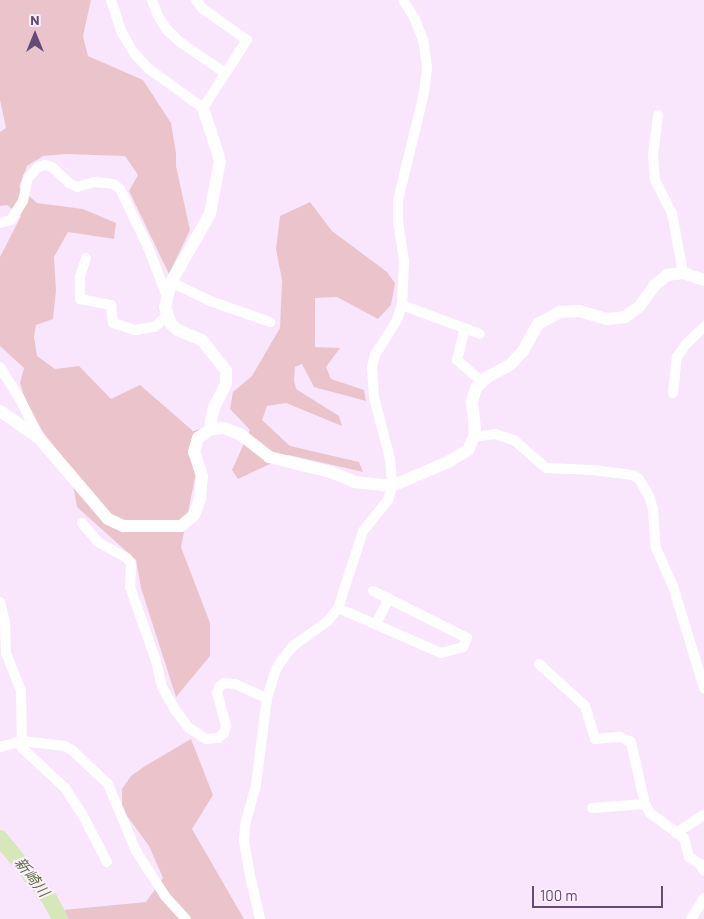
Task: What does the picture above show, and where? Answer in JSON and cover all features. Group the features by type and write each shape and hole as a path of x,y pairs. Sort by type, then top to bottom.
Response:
{"street":[{"path":"111,0 122,32 134,53 149,68 203,108 220,160 210,214 171,282 167,297 166,316 178,330 202,340 226,371 226,384 214,408 211,430"},
{"path":"152,0 158,16 167,30 180,42 224,73"},
{"path":"196,0 203,9 247,40 203,108"},
{"path":"260,919 251,881 245,833 256,785 267,698 275,671 293,646 328,621 338,608 363,531 388,500 392,486 390,459 374,397 372,367 375,355 397,320 402,306 404,261 398,220 398,200 424,93 428,67 423,40 415,19 403,0"},
{"path":"658,115 653,154 655,180 672,213 683,273"},
{"path":"0,223 11,220 23,201 28,178 38,167 45,165 52,167 76,187 95,182 114,184 120,189 148,247 167,297"},
{"path":"86,258 80,277 80,299 111,305 113,324 135,330 155,327 166,316"},
{"path":"0,367 20,399 39,438 108,519 123,526 180,526 194,515 200,499 202,476 194,452 198,438 211,430 224,428 240,434 269,457 331,472 354,482 392,486 448,462 468,450 474,437 472,402 476,388 481,381 510,365 523,351 538,324 560,312 580,311 608,319 624,317 640,307 654,286 667,275 683,273 704,280"},
{"path":"171,282 210,301 270,322"},
{"path":"402,306 480,334"},
{"path":"673,393 677,357 686,344 704,327"},
{"path":"465,328 457,360 481,381"},
{"path":"0,411 39,438"},
{"path":"474,437 495,434 514,440 546,468 593,470 633,475 640,479 649,496 653,510 656,548 673,586 704,688"},
{"path":"82,523 98,542 127,558 131,564 130,588 156,662 162,687 190,728 206,739 218,738 224,733 226,726 217,693 219,687 224,683 236,684 267,698"},
{"path":"338,608 441,653 463,647 467,638 373,591"},
{"path":"376,624 389,599"},
{"path":"0,602 5,622 6,653 21,691 22,748 65,788 82,814 107,862"},
{"path":"539,664 585,706 595,739 620,737 631,742 645,804 650,813 684,838 689,857 700,864 704,871"},
{"path":"0,747 22,741 65,746 73,751 108,784 136,851 165,896 186,919"},
{"path":"592,808 645,804"},
{"path":"676,833 704,816"},
{"path":"691,919 704,896"}],"shaded area":[{"path":"0,0 91,0 83,36 88,56 143,80 171,123 176,153 176,166 190,230 169,274 129,191 138,175 125,156 65,154 43,156 27,166 19,187 37,203 83,209 116,223 114,239 68,232 54,257 56,291 53,319 36,325 34,337 37,356 55,369 79,366 111,399 140,385 193,431 201,429 199,458 181,547 210,623 210,656 176,697 141,588 136,560 77,507 70,468 43,432 25,399 20,383 24,368 0,346 0,257 21,216 7,205 0,206 0,132 6,128 0,100"},
{"path":"310,202 332,231 387,272 395,283 391,305 378,319 337,297 315,298 315,347 340,348 326,367 331,379 364,390 366,401 314,387 302,364 295,367 294,380 296,389 339,416 342,426 286,403 267,406 262,420 290,446 359,462 363,472 289,455 238,479 232,470 250,430 230,409 233,392 252,376 280,328 282,280 276,249 280,216"},
{"path":"191,739 213,795 192,829 244,919 68,919 63,910 146,902 163,878 149,846 122,809 122,789 131,776"}],"waterway":[{"name":"新崎川","path":"0,838 49,898 60,919"}]}
